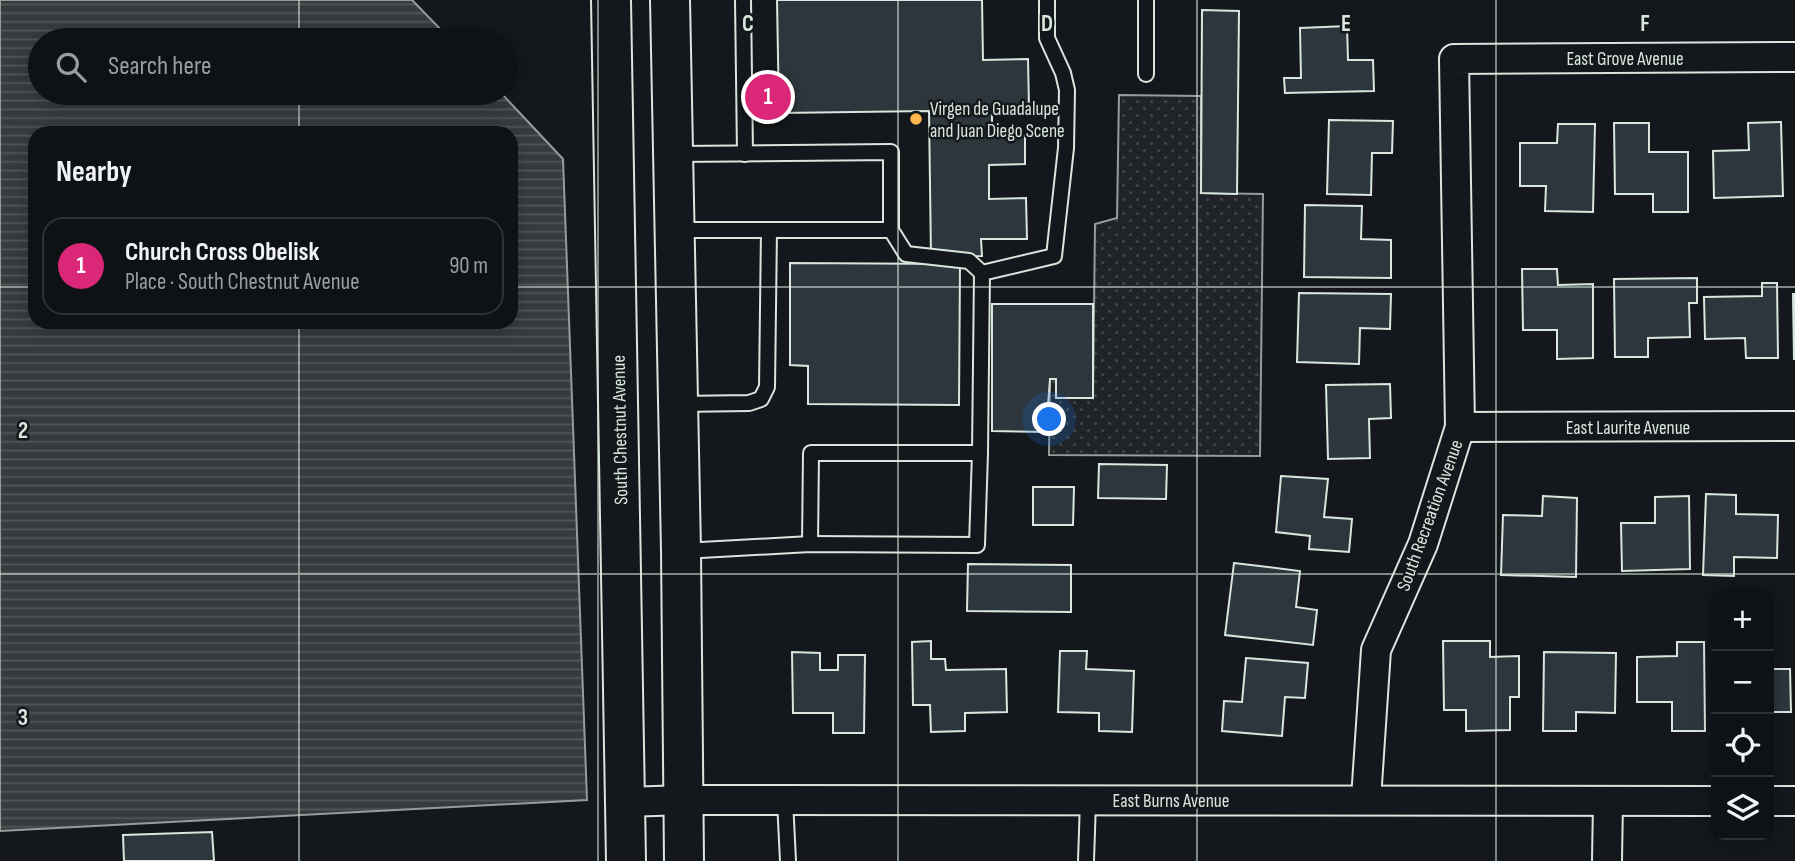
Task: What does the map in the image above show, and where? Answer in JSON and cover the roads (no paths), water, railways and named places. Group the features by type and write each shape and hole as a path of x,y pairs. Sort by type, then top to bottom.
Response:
{"main road":[{"name":"South Chestnut Avenue","path":"611,0 626,861"},
{"path":"670,0 684,861"}],"street":[{"name":"East Grove Avenue","path":"1454,59 1795,57"},
{"name":"South Recreation Avenue","path":"1366,799 1376,650 1423,544 1460,427 1454,59"},
{"name":"East Laurite Avenue","path":"1460,427 1795,426"},
{"name":"East Burns Avenue","path":"626,802 1366,799 1711,801"},
{"path":"1607,861 1608,801"},
{"path":"1774,801 1795,801"}],"lane":[{"path":"743,0 745,154"},
{"path":"982,273 1054,256 1066,148 1067,90 1063,73 1047,38 1047,0"},
{"path":"1146,0 1146,74"},
{"path":"673,155 891,152 891,230 906,254 969,261 982,273 977,545 810,544 681,551"},
{"path":"674,230 891,230"},
{"path":"678,404 749,403 761,399 766,387 769,230"},
{"path":"810,544 811,453 980,453"},
{"path":"785,800 788,861"},
{"path":"1086,861 1088,801"}],"place":[{"name":"Church Cross Obelisk","path":"768,97"},
{"name":"Virgen de Guadalupe and Juan Diego Scene","path":"916,119"}]}
